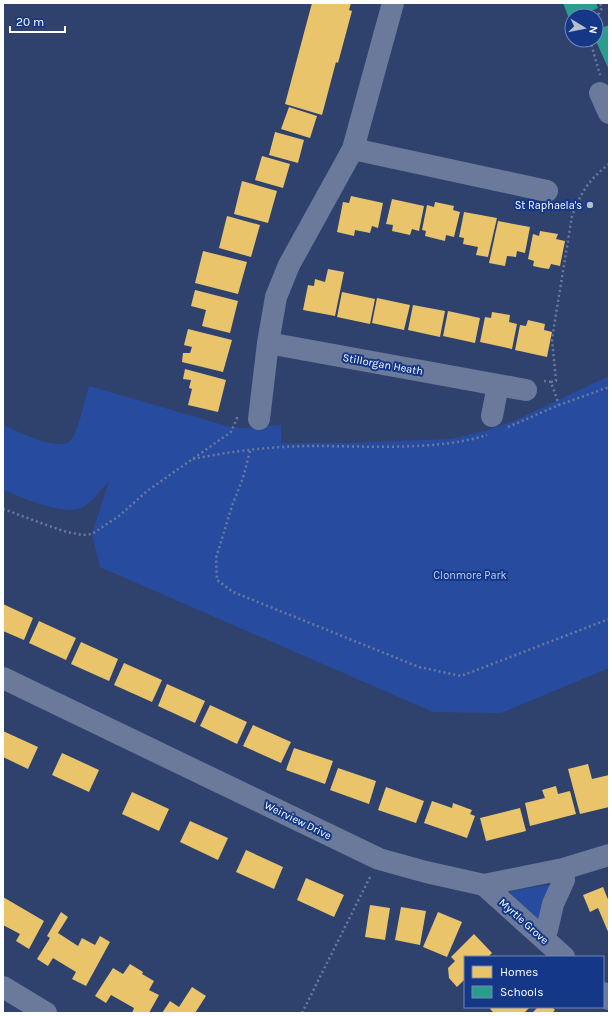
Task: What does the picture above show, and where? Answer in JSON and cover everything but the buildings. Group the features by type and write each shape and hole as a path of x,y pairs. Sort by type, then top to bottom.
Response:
{"street":[{"path":"261,419 268,343 276,297 289,265 353,150 392,14 393,3"},
{"path":"600,93 609,113"},
{"path":"353,150 547,191"},
{"name":"Stillorgan Heath","path":"268,343 526,390"},
{"path":"495,427 498,385"},
{"name":"Weirview Drive","path":"3,678 379,858 426,872 484,885 564,869 609,854"},
{"path":"542,937 547,930 553,904 564,880 564,869"},
{"name":"Myrtle Grove","path":"484,885 563,956"},
{"path":"3,987 46,1013"}],"path":[{"path":"592,48 601,78 600,93"},
{"path":"551,382 556,381 552,339 572,216 579,197 587,185 597,173 609,164"},
{"path":"193,460 221,454 312,446 426,445 474,440 495,427 609,387"},
{"path":"3,509 63,531 82,535 92,534 119,516 147,491 231,432 237,418 261,419"},
{"path":"250,451 243,478 232,506 216,558 217,580 233,592 419,667 461,676 609,619"},
{"path":"302,1013 379,858"}],"green space":[{"name":"Clonmore Park","path":"609,376 609,668 501,713 433,712 100,567 92,534 109,481 91,502 83,507 66,510 43,505 3,490 3,425 27,436 56,444 64,444 70,441 76,432 89,386 230,427 243,428 281,425 281,443 347,443 451,439 484,431 514,421"},
{"path":"549,885 552,887 541,925 509,898 511,891"}],"place":[{"name":"St Raphaela's","path":"590,205"}]}
